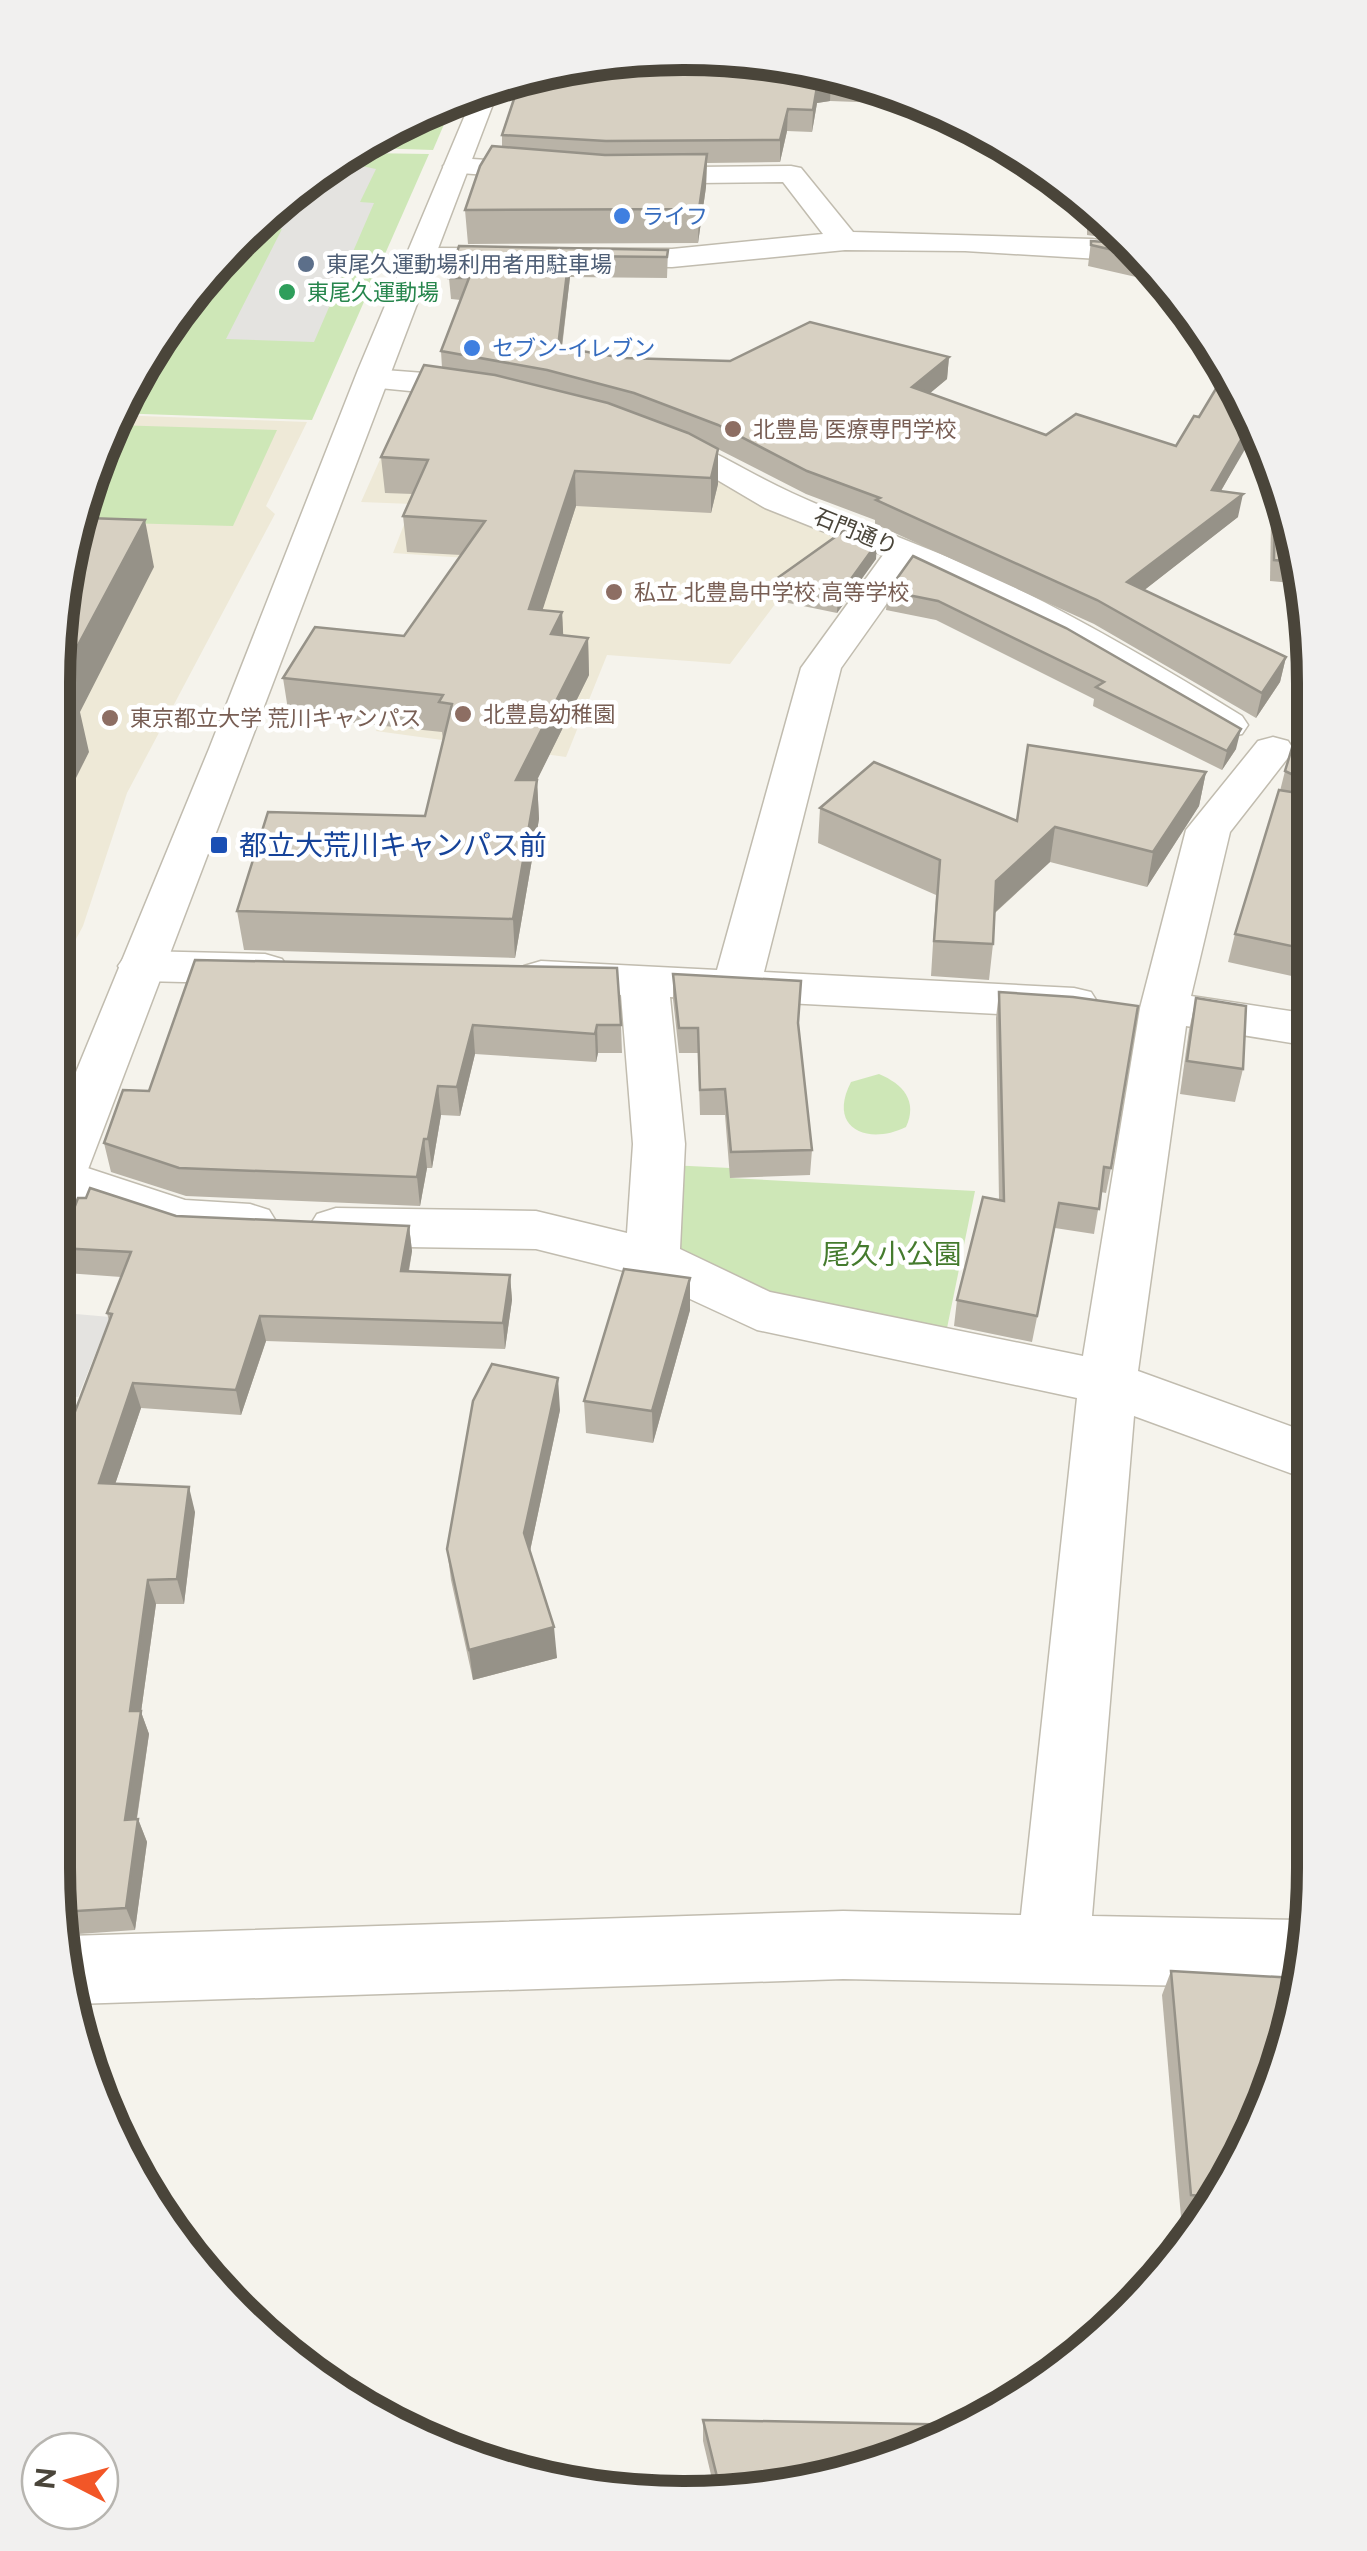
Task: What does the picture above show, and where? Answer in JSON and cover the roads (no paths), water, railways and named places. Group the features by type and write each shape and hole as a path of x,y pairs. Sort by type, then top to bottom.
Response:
{"street":[{"path":"70,1149 482,104"},
{"path":"457,166 606,176 791,174 813,206 846,241"},
{"path":"420,257 672,258 846,241 965,242 1120,253"},
{"path":"371,380 451,385 526,402"},
{"name":"石門通り","path":"618,426 704,458 778,500 905,551 1081,636 1291,759"},
{"path":"737,985 821,668 905,551"},
{"path":"1053,1948 1108,1383 1164,1008 1208,830 1291,759"},
{"path":"142,966 311,970"},
{"path":"505,975 1164,1008 1227,1014 1297,1027"},
{"path":"644,979 659,1144 652,1258"},
{"path":"70,1189 182,1218 326,1227 536,1230 652,1258 757,1310 1108,1383 1297,1452"},
{"path":"79,1970 843,1945 1291,1954"}],"place":[{"name":"ライフ","path":"622,216"},
{"name":"東尾久運動場利用者用駐車場","path":"306,264"},
{"name":"東尾久運動場","path":"287,292"},
{"name":"セブン-イレブン","path":"472,348"},
{"name":"北豊島 医療専門学校","path":"733,429"},
{"name":"私立 北豊島中学校 高等学校","path":"614,592"},
{"name":"北豊島幼稚園","path":"463,714"},
{"name":"東京都立大学 荒川キャンパス","path":"110,718"},
{"name":"都立大荒川キャンパス前","path":"219,845"}],"park label":[{"name":"尾久小公園","path":"892,1254"}]}
